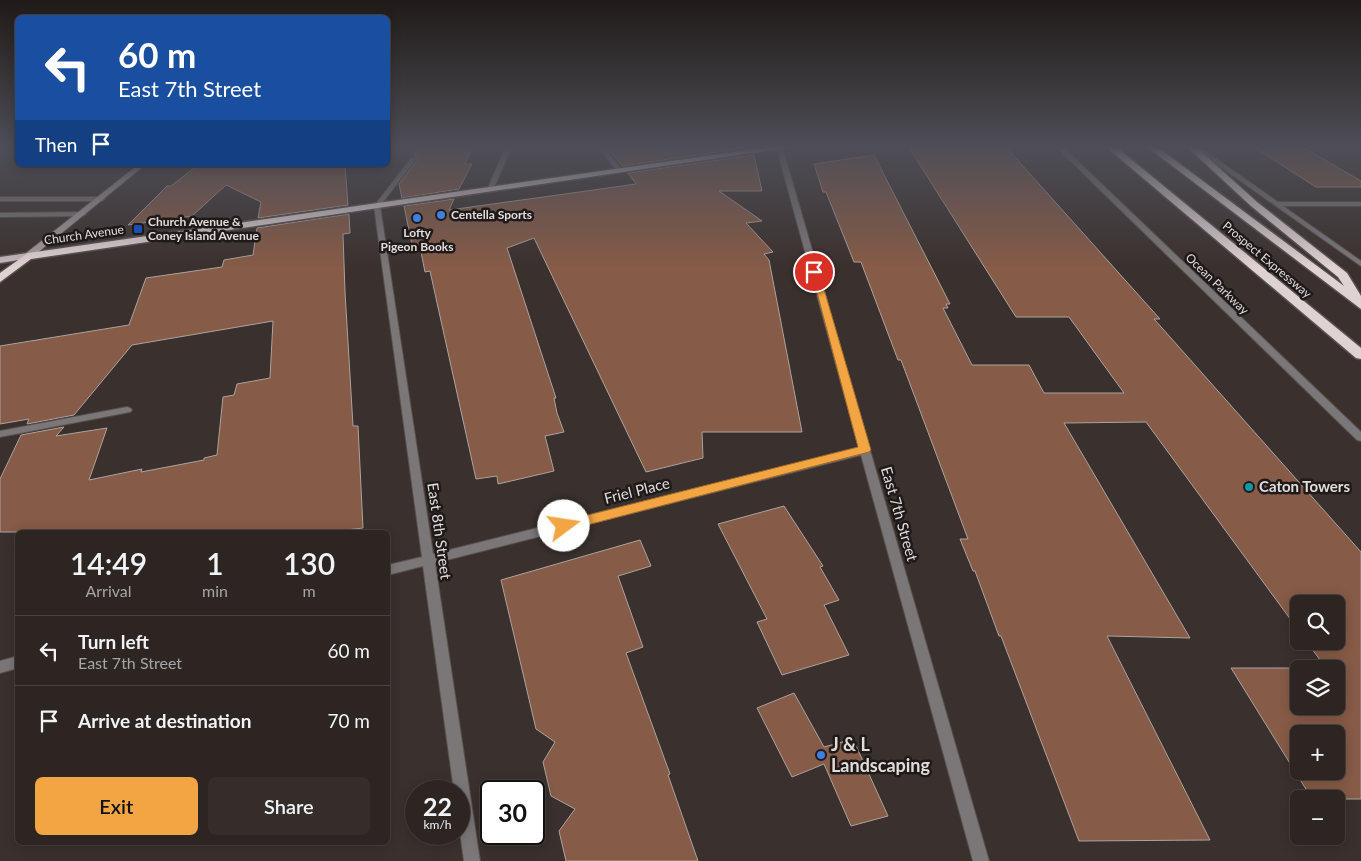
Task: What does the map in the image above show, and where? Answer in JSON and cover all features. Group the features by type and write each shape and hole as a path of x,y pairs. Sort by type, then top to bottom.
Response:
{"highway":[{"name":"Church Avenue","path":"28,256 516,186"},
{"name":"Prospect Expressway","path":"1157,186 1361,356"},
{"name":"Prospect Expressway","path":"1203,186 1360,304"},
{"path":"1234,186 1343,275 1360,304"},
{"path":"0,279 28,256"}],"main road":[{"path":"28,256 117,186"},
{"name":"Church Avenue","path":"0,260 28,256"}],"street":[{"path":"377,206 392,186"},
{"path":"490,190 492,186"},
{"name":"East 7th Street","path":"791,186 981,861"},
{"name":"Ocean Parkway","path":"1100,186 1361,438"},
{"path":"1251,186 1361,264"},
{"path":"0,199 102,199"},
{"path":"16,215 38,199"},
{"path":"1276,204 1361,204"},
{"name":"East 8th Street","path":"377,206 472,861"},
{"path":"0,214 83,214"},
{"path":"0,434 127,410"},
{"name":"Friel Place","path":"390,570 865,450"},
{"path":"0,667 15,663"}],"building":[{"path":"167,186 225,186 192,216 128,225"},
{"path":"228,186 347,186 348,205 258,218 261,202"},
{"path":"399,186 460,186 459,189 402,198"},
{"path":"620,186 761,186 762,191 719,191 762,221 746,223 773,252 764,254 769,260 802,432 702,432 703,458 646,472 534,238 507,248 556,398 554,398 557,413 564,432 545,436 554,471 498,484 497,476 476,479 430,271 425,272 421,252 416,253 415,244 412,245 404,206 454,199 449,210"},
{"path":"821,186 890,186 950,304 946,304 948,308 943,308 972,365 1029,365 1044,393 1124,393 1069,317 1016,317 933,186 1041,186 1160,319 1154,319 1361,552 1361,799 1345,799 1345,790 1306,790 1300,780 1345,780 1345,725 1290,725 1290,763 1231,668 1290,668 1290,715 1345,715 1345,660 1320,660 1313,650 1345,650 1345,595 1290,595 1290,619 1146,422 1064,423 1190,638 1107,636 1210,840 1079,841 1001,636 999,636 975,571 973,571 960,539 968,539 901,360 898,360 861,262 854,262 826,192 823,192"},
{"path":"1315,186 1361,186 1361,187"},
{"path":"349,214 350,233 343,234 345,292 353,426 358,426 363,528 346,530 15,530 15,532 0,532 0,479 21,435 64,427 56,436 107,428 89,480 142,469 141,472 204,460 204,458 217,455 223,397 234,395 237,384 270,378 273,321 132,345 74,415 27,424 29,419 0,424 0,346 129,325 146,278 222,267 224,260 253,255 257,228"},
{"path":"784,506 823,566 820,567 839,600 824,605 849,655 782,675 757,622 767,619 718,524"},
{"path":"640,540 651,566 618,576 643,647 626,653 670,774 668,775 698,861 566,861 559,831 575,809 551,796 543,762 555,742 536,729 501,580"},
{"name":"J & L Landscaping","path":"794,693 824,747 853,739 888,816 851,826 824,764 792,777 757,708"}],"place":[{"name":"Centella Sports","path":"441,215"},
{"name":"Lofty Pigeon Books","path":"417,218"},
{"name":"Church Avenue & Coney Island Avenue","path":"138,229"},
{"name":"Caton Towers","path":"1249,487"},
{"name":"J & L Landscaping","path":"821,755"}],"route":[{"path":"564,526 865,450 814,272"}]}
